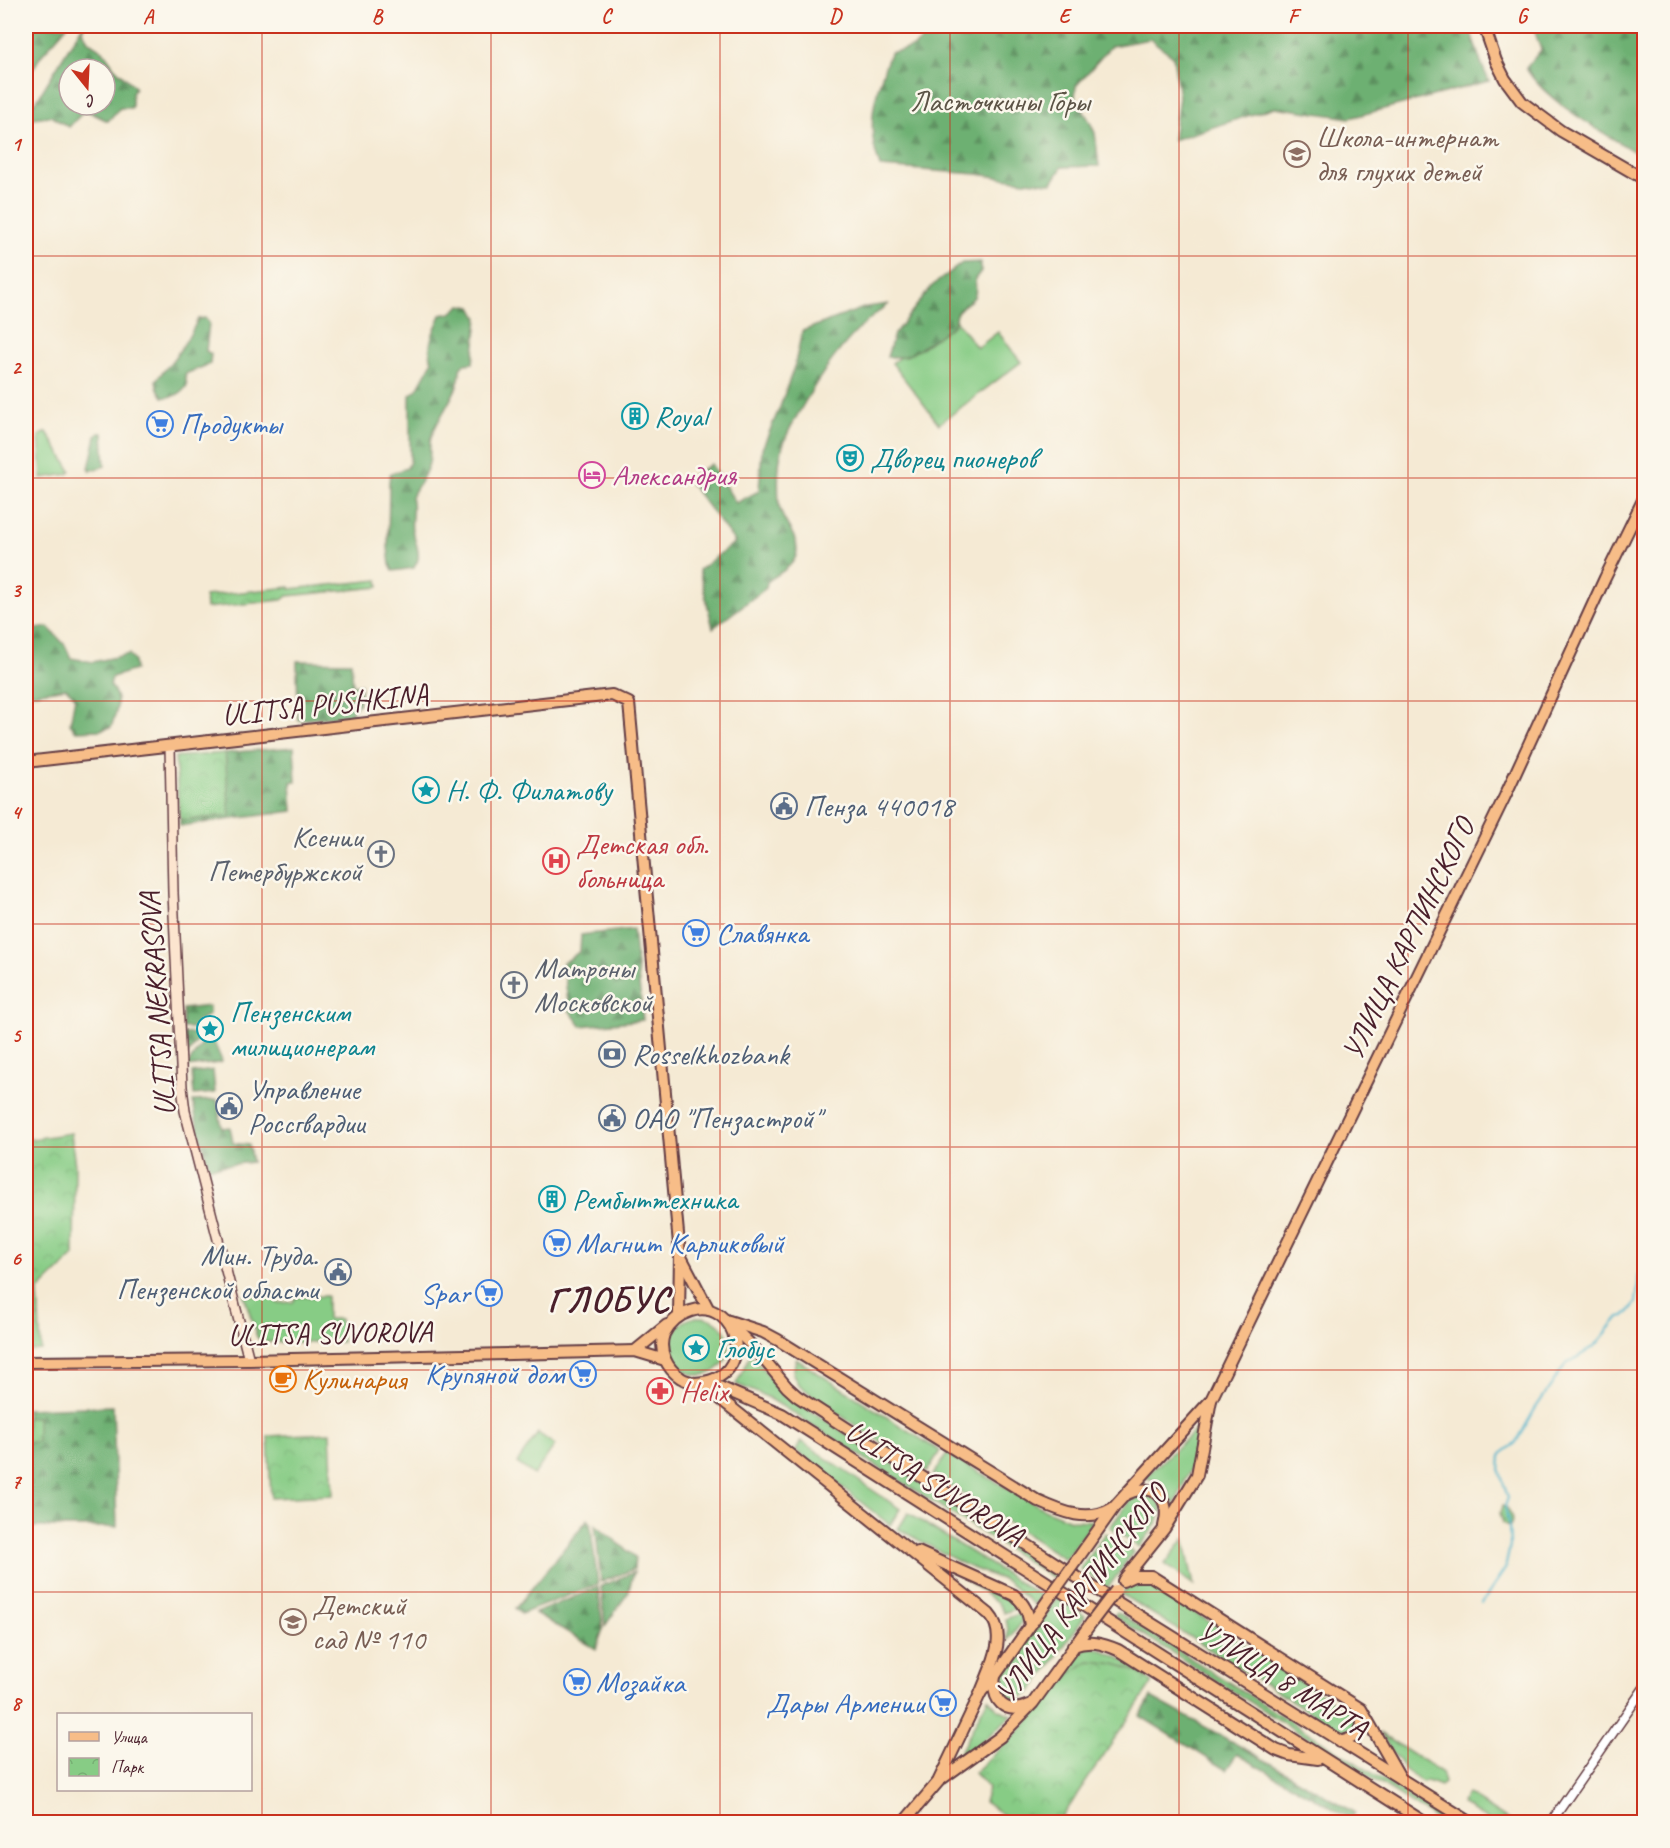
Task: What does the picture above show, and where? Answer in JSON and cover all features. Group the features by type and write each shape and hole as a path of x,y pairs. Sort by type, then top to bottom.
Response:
{"main road":[{"path":"1484,26 1496,62 1522,102 1561,131 1644,179"},
{"name":"УЛИЦА КАРПИНСКОГО","path":"904,1822 938,1782 1000,1737 1033,1703 1090,1623 1164,1529 1197,1475 1211,1400 1499,806 1644,498"},
{"name":"ULITSA PUSHKINA","path":"26,762 612,695 629,703 680,1255"},
{"name":"ULITSA NEKRASOVA","path":"170,746 173,893 185,1111 249,1360"},
{"path":"680,1255 709,1310"},
{"path":"680,1255 680,1315"},
{"path":"634,1351 680,1315 694,1309 709,1310 726,1320 763,1332 778,1340 1038,1501 1075,1515 1103,1514 1115,1506"},
{"path":"694,1383 708,1382 723,1375 732,1364 736,1351 735,1335 726,1320"},
{"name":"ULITSA SUVOROVA","path":"726,1320 797,1396 1072,1574"},
{"path":"670,1323 663,1337 662,1349 669,1368 682,1379 718,1397 995,1620 999,1633 997,1651 981,1692"},
{"name":"ULITSA SUVOROVA","path":"26,1362 249,1360 634,1351 665,1360"},
{"name":"ULITSA SUVOROVA","path":"708,1382 782,1414 1131,1637"},
{"name":"УЛИЦА КАРПИНСКОГО","path":"938,1782 981,1692 995,1676 1115,1506 1211,1400"},
{"path":"1127,1493 1139,1488 1157,1493 1166,1507 1164,1529"},
{"path":"902,1544 1014,1595 1022,1601 1026,1608 1030,1625"},
{"path":"1144,1554 1151,1576"},
{"name":"УЛИЦА 8 МАРТА","path":"1072,1574 1470,1822"},
{"path":"1119,1586 1134,1576 1151,1576 1357,1707 1365,1714 1403,1782"},
{"name":"УЛИЦА 8 МАРТА","path":"1131,1637 1424,1822"},
{"path":"1073,1646 1091,1642 1118,1650 1276,1750 1289,1755 1324,1760"},
{"path":"995,1676 993,1689 996,1698 1003,1705 1011,1709 1019,1709 1033,1703"},
{"path":"1339,1742 1354,1738 1359,1733 1362,1719 1357,1707"}],"street":[{"path":"1551,1822 1644,1688"}],"green space":[{"path":"26,26 67,26 41,56 26,80"},
{"path":"82,26 84,26 82,31 89,42 103,51 107,57 63,57"},
{"name":"Ласточкины Горы","path":"937,26 1469,26 1489,81 1350,118 1275,107 1173,140 1179,97 1173,56 1150,39 1111,46 1076,86 1075,97 1095,133 1099,166 1062,167 1052,183 977,174 880,167 874,145 872,122 879,87 890,53 914,47"},
{"path":"1533,26 1644,26 1644,158 1563,106 1536,81 1526,68 1541,50"},
{"path":"57,67 57,117 78,117 69,127 51,116 32,118 26,128 26,97 35,103"},
{"path":"117,70 135,87 132,94 132,108 120,108 117,111"},
{"path":"100,117 112,117 108,121"},
{"path":"981,262 981,271 975,279 974,297 957,312 954,325 904,357 887,357 894,334 932,286 962,263"},
{"path":"889,304 864,324 823,372 782,447 778,480 779,504 782,516 796,544 794,561 767,582 766,588 713,628 699,570 735,542 687,479 711,464 736,503 759,491 762,449 795,364 802,331 866,307"},
{"path":"461,305 472,307 478,318 473,363 464,364 460,369 457,385 431,438 428,467 411,497 412,530 418,561 414,568 393,571 388,548 389,483 390,474 407,468 410,461 410,395 417,389 432,362 430,343 441,315 451,313"},
{"path":"953,317 977,348 998,332 1021,362 939,424 892,363"},
{"path":"205,318 209,323 206,351 211,354 210,364 185,374 187,386 180,393 171,397 163,397 156,380 179,351 198,319"},
{"path":"47,432 71,471 68,474 42,478 39,436"},
{"path":"103,433 105,466 90,471 96,436"},
{"path":"378,580 379,587 287,596 282,600 206,608 205,596"},
{"path":"48,627 65,645 71,658 93,662 129,654 134,661 135,670 112,677 110,685 116,695 117,706 111,727 76,731 70,724 75,697 66,688 34,693 26,690 26,631"},
{"path":"297,661 351,662 353,685 361,684 359,704 352,710 353,715 298,720"},
{"path":"294,747 296,782 291,782 293,811 180,826 180,820 230,816 225,753"},
{"path":"225,753 230,816 180,820 175,757"},
{"path":"633,929 643,1020 581,1026 569,1010 563,962 580,951 581,935"},
{"path":"209,1006 209,1015 197,1021 193,1028 183,1028 183,1009"},
{"path":"197,1033 199,1038 183,1062 183,1034"},
{"path":"204,1041 214,1042 222,1061 186,1067"},
{"path":"213,1070 215,1093 194,1095 192,1073"},
{"path":"217,1100 222,1128 230,1127 233,1143 249,1145 252,1162 210,1167 208,1164 193,1101"},
{"path":"71,1133 75,1166 74,1256 38,1291 41,1350 26,1351 26,1140"},
{"path":"244,1295 275,1298 277,1303 293,1302 296,1297 327,1296 327,1319 340,1319 342,1342 263,1342 257,1337"},
{"path":"700,1317 711,1319 724,1330 729,1346 727,1357 716,1370 700,1375 689,1373 676,1362 671,1346 673,1335 684,1322"},
{"path":"751,1354 775,1384 791,1398 1058,1571 1053,1578 767,1397 736,1384"},
{"path":"796,1359 940,1451 927,1472 826,1406 798,1384 793,1374"},
{"path":"113,1406 117,1527 26,1527 26,1409"},
{"path":"37,1417 37,1442 26,1442 26,1418"},
{"path":"1202,1424 1193,1463 1174,1506 1164,1486 1144,1478"},
{"path":"330,1433 333,1495 271,1498 268,1436"},
{"path":"538,1433 555,1445 534,1475 517,1463"},
{"path":"801,1441 900,1509 890,1525 796,1451"},
{"path":"947,1454 1046,1510 1071,1520 1093,1521 1065,1559 933,1475"},
{"path":"1144,1495 1155,1498 1160,1503 1161,1510 1155,1526 1139,1547 1110,1527 1131,1499"},
{"path":"1502,1506 1507,1508 1511,1517 1512,1522 1509,1527 1503,1523 1500,1513"},
{"path":"908,1513 1041,1596 1034,1605 1006,1581 967,1566 898,1529"},
{"path":"588,1519 598,1584 521,1614 515,1609"},
{"path":"595,1524 635,1557 634,1569 601,1582"},
{"path":"1105,1533 1133,1552 1108,1588 1080,1569"},
{"path":"1184,1539 1194,1585 1165,1564"},
{"path":"634,1572 628,1593 605,1626 601,1586"},
{"path":"960,1574 1011,1596 1022,1606 1004,1613 999,1605"},
{"path":"1139,1581 1149,1583 1354,1715 1358,1721 1356,1728 1351,1732 1343,1733 1121,1594 1130,1585"},
{"path":"598,1587 603,1629 596,1649 535,1613"},
{"path":"1058,1596 1085,1616 1032,1690 1023,1697 1011,1698 1007,1696 1002,1687 1002,1674"},
{"path":"1023,1612 1022,1621 1007,1641 1006,1619"},
{"path":"1117,1612 1442,1817 1439,1821 1114,1616"},
{"path":"1088,1647 1110,1653 1148,1676 1144,1682 1055,1686"},
{"path":"1089,1661 1123,1666 1153,1682 1059,1822 1014,1822 984,1802 988,1788 974,1773 1022,1728 1071,1673"},
{"path":"1151,1697 1355,1813 1351,1819 1237,1754 1226,1770 1140,1716"},
{"path":"988,1698 998,1709 1012,1715 977,1746 956,1760"},
{"path":"1380,1733 1441,1772 1444,1783 1440,1786 1427,1781 1422,1782 1404,1769"},
{"path":"1467,1794 1511,1822 1491,1822 1461,1804"}],"waterway":[{"path":"1482,1603 1505,1569 1510,1546 1505,1506 1508,1498 1500,1472 1501,1454 1516,1443 1535,1409 1565,1365 1595,1346 1619,1317 1625,1316 1636,1303 1644,1242"}],"place":[{"name":"Школа-интернат для глухих детей","path":"1297,154"},
{"name":"Royal","path":"635,416"},
{"name":"Продукты","path":"160,424"},
{"name":"Дворец пионеров","path":"850,458"},
{"name":"Александрия","path":"592,475"},
{"name":"Н. Ф. Филатову","path":"426,790"},
{"name":"Пенза 440018","path":"784,806"},
{"name":"Ксении Петербуржской","path":"381,854"},
{"name":"Детская обл. больница","path":"556,861"},
{"name":"Славянка","path":"696,933"},
{"name":"Матроны Московской","path":"514,985"},
{"name":"Пензенским милиционерам","path":"210,1029"},
{"name":"Rosselkhozbank","path":"612,1054"},
{"name":"Управление Россгвардии","path":"229,1106"},
{"name":"ОАО \"Пензастрой\"","path":"612,1118"},
{"name":"Рембыттехника","path":"552,1199"},
{"name":"Магнит Карликовый","path":"557,1243"},
{"name":"Мин. Труда. Пензенской области","path":"338,1272"},
{"name":"Spar","path":"489,1293"},
{"name":"Глобус","path":"696,1348"},
{"name":"Крупяной дом","path":"583,1374"},
{"name":"Кулинария","path":"283,1379"},
{"name":"Helix","path":"660,1391"},
{"name":"Детский сад № 110","path":"293,1622"},
{"name":"Мозайка","path":"577,1682"},
{"name":"Дары Армении","path":"943,1703"}],"district":[{"name":"ГЛОБУС","path":"609,1298"}]}
